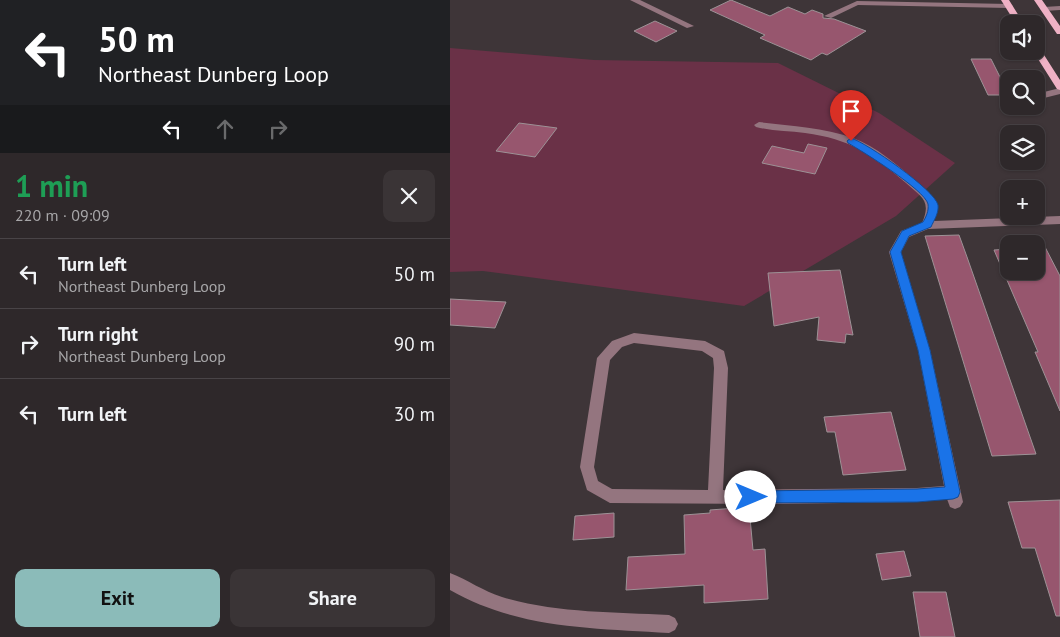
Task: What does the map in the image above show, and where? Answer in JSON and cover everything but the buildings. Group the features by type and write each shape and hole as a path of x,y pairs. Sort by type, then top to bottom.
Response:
{"main road":[{"path":"1038,0 1060,32"},
{"path":"1007,3 1014,15"},
{"path":"1043,60 1060,89"}],"street":[{"path":"634,0 690,26"},
{"path":"828,16 856,3 1007,3"},
{"path":"1044,9 1060,8"},
{"path":"1045,94 1060,89"},
{"path":"759,125 820,133 851,141 879,157 930,199 933,204 932,213 927,225"},
{"path":"716,497 721,368 719,356 706,346 634,338 616,344 604,358 587,466 592,485 610,496 716,497 917,495 954,497 924,350 895,252 905,234 927,225 1060,220"},
{"path":"450,581 470,594 539,616 670,624"}],"shaded area":[{"path":"450,48 594,60 778,63 879,113 955,163 896,216 744,306 483,271 450,272"}],"route":[{"path":"751,497 917,495 953,492 924,350 895,252 905,234 927,225 932,213 933,204 912,182 879,157 851,141"}]}
